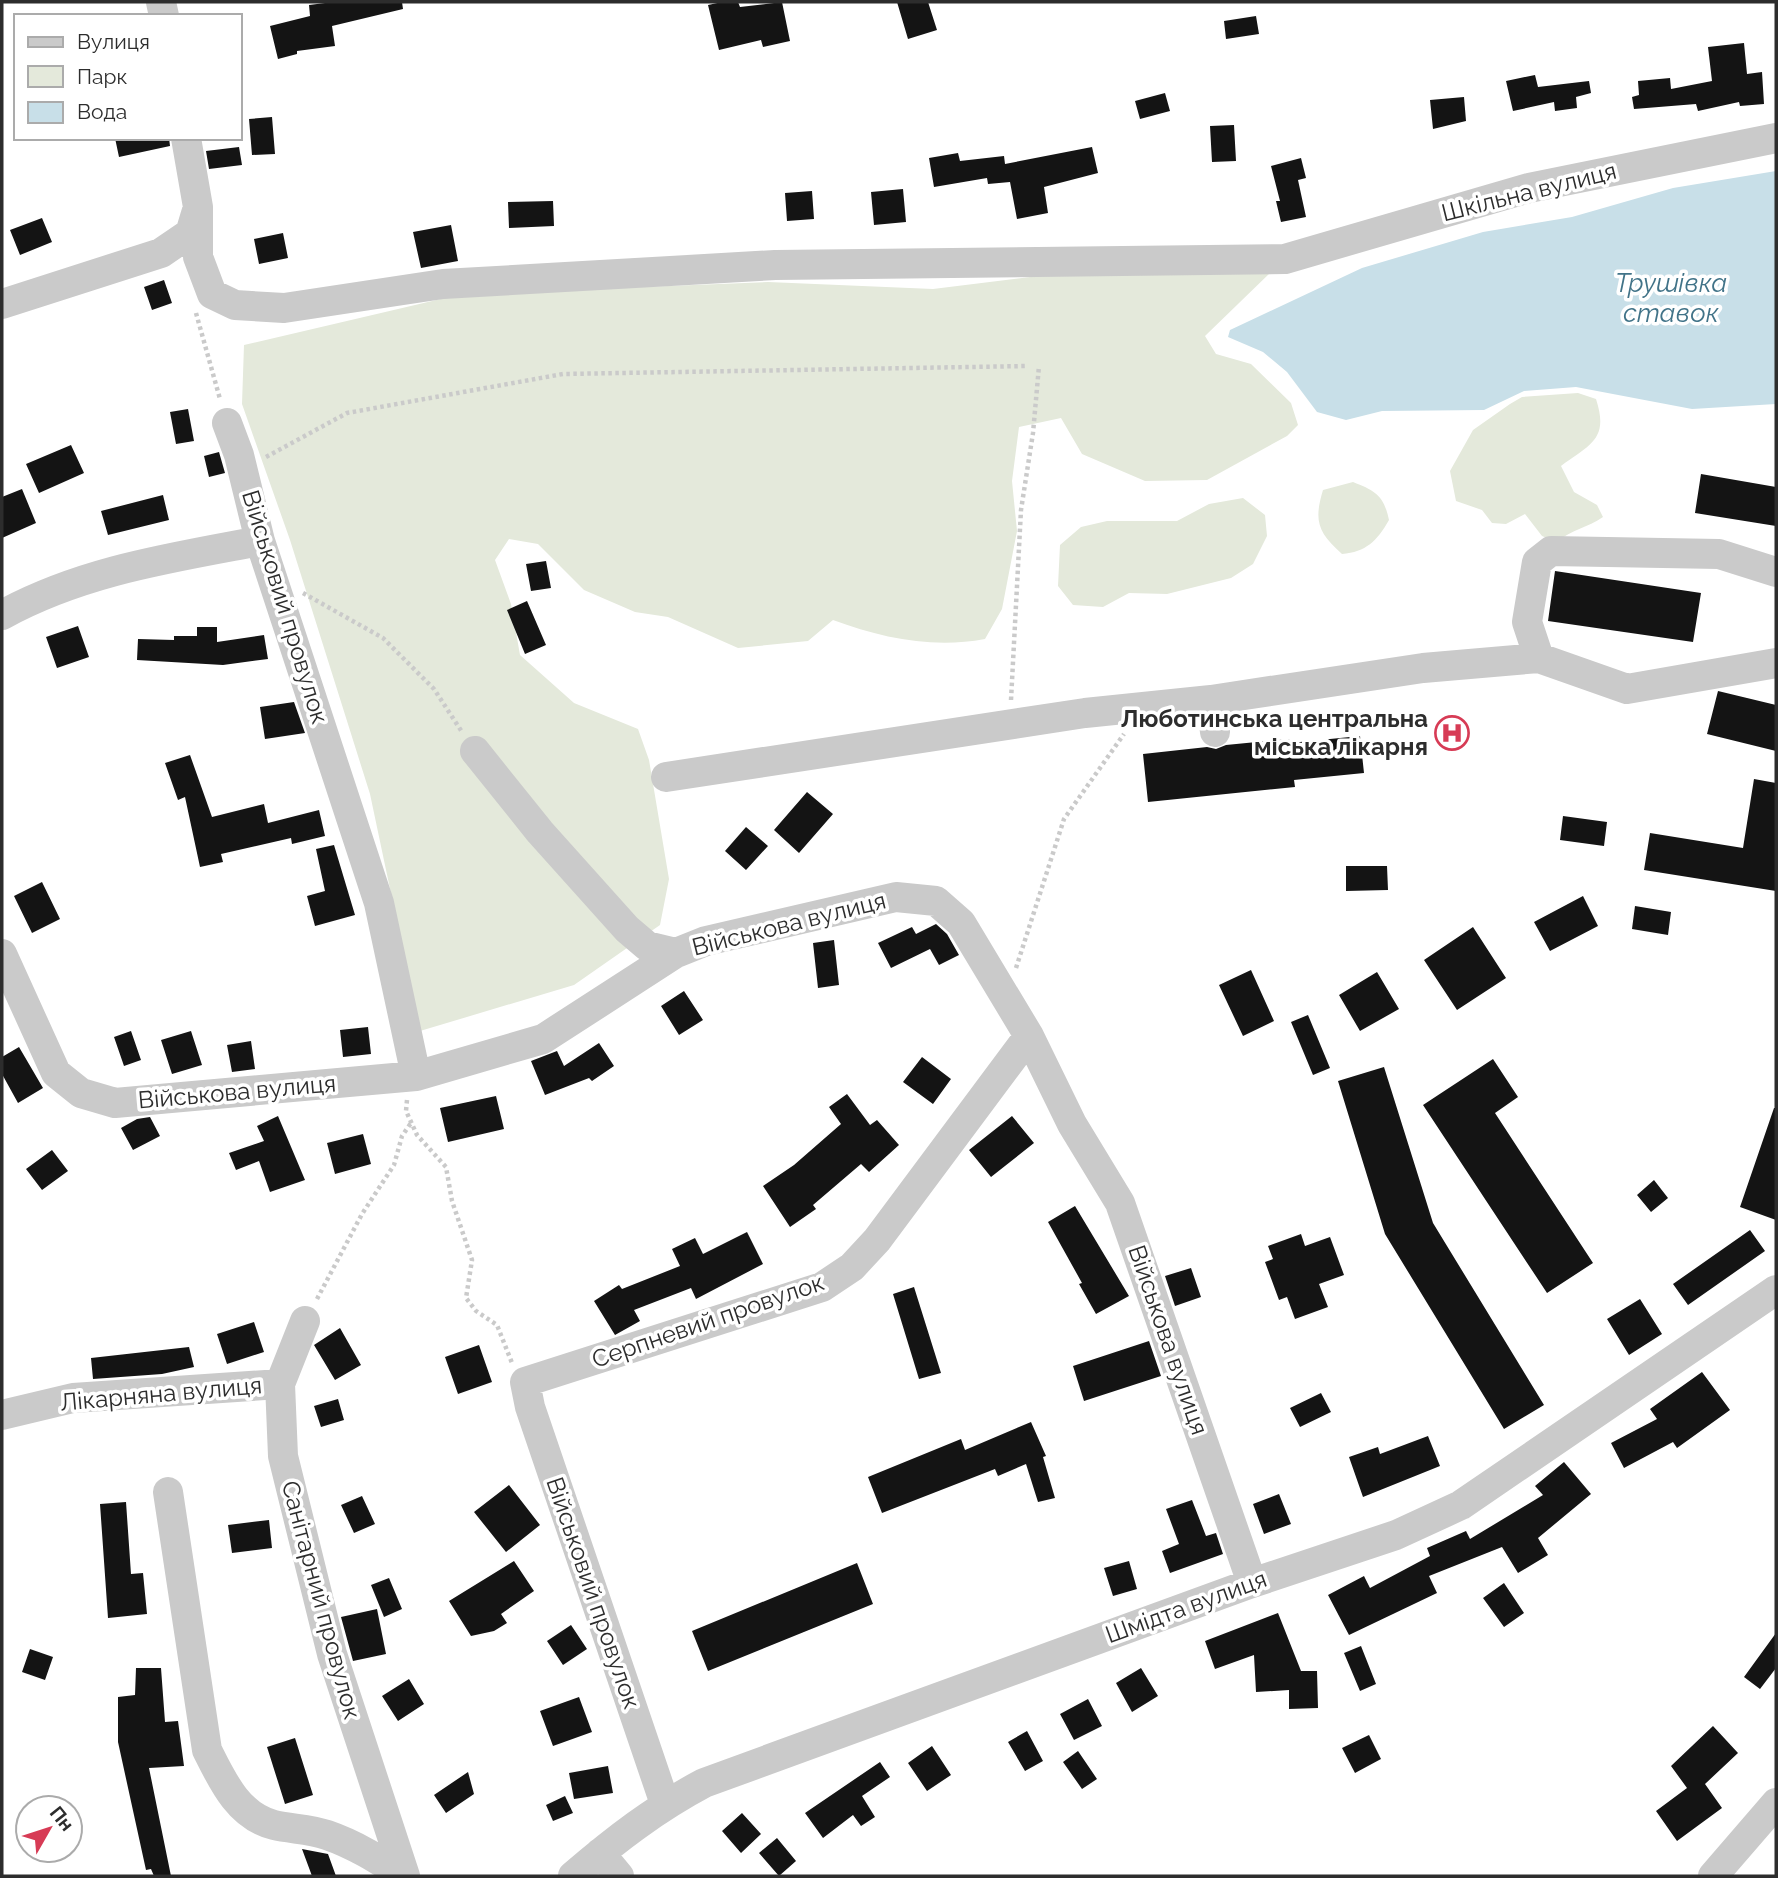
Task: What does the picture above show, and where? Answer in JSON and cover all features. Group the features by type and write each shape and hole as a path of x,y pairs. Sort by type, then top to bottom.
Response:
{"street":[{"name":"Шкільна вулиця","path":"198,207 198,257 212,293 223,302 259,309 284,308 443,285 775,265 1285,259 1529,188 1776,138"},
{"path":"186,140 198,207 186,236 188,284"},
{"path":"2,304 161,253 186,236"},
{"name":"Військовий провулок","path":"227,423 243,472 260,541 379,903 416,1076"},
{"path":"2,615 38,595 115,568 260,541"},
{"path":"1539,658 1527,622 1537,562 1551,551 1719,554 1776,572"},
{"path":"666,777 1010,725 1211,701 1423,668 1539,658 1627,690 1776,663"},
{"path":"1211,701 1215,732"},
{"path":"475,751 540,832 627,929 647,946 676,953"},
{"name":"Військова вулиця","path":"2,954 56,1073 81,1093 115,1103 416,1076 543,1039 676,953 706,941 896,897 915,896 936,901 961,923 1029,1037 1072,1124 1119,1203 1252,1583"},
{"name":"Серпневий провулок","path":"524,1382 822,1287 852,1266 877,1240 1029,1037"},
{"name":"Шмідта вулиця","path":"573,1876 665,1804 704,1783 1252,1583 1396,1535 1461,1505 1776,1290"},
{"name":"Санітарний провулок","path":"305,1321 280,1384 283,1456 332,1654 405,1876"},
{"name":"Військовий провулок","path":"524,1382 534,1420 665,1804"},
{"name":"Лікарняна вулиця","path":"2,1415 73,1398 280,1384"},
{"path":"169,1492 207,1750 222,1782 243,1808 271,1824 325,1834 367,1852 405,1876"},
{"path":"1713,1876 1776,1803"},
{"path":"600,1853 619,1876"}],"path":[{"path":"188,284 227,423"},
{"path":"243,472 293,440 347,413 564,374 1027,366"},
{"path":"1010,725 1021,510 1033,433 1039,366"},
{"path":"301,591 383,638 409,661 434,689 475,751"},
{"path":"1006,999 1064,818 1142,708"},
{"path":"416,1076 405,1111 417,1135 446,1167 452,1201 472,1260 466,1298 476,1311 497,1325 509,1357 524,1382"},
{"path":"305,1321 362,1214 394,1165 402,1136 412,1122"}],"green space":[{"path":"1262,248 1271,272 1205,336 1216,354 1251,364 1291,403 1298,425 1287,436 1207,480 1145,481 1082,454 1061,418 1019,427 1012,481 1017,531 1002,609 985,639 946,643 908,640 833,620 808,641 738,648 668,617 635,612 584,590 538,544 509,539 495,560 511,604 520,655 574,703 638,729 649,760 669,879 660,925 574,985 420,1031 370,794 290,540 242,404 244,345 462,294 768,282 933,289"},
{"path":"1578,393 1596,399 1599,432 1589,446 1561,466 1574,492 1597,505 1603,517 1556,542 1542,536 1525,514 1506,524 1492,523 1482,510 1456,501 1450,471 1473,430 1522,397"},
{"path":"1353,482 1378,495 1389,520 1370,544 1358,551 1342,554 1323,532 1318,518 1319,510 1323,490"},
{"path":"1243,498 1265,515 1267,536 1253,564 1231,578 1167,594 1129,593 1103,607 1073,605 1058,586 1060,545 1081,527 1107,521 1177,521 1209,504"}],"water":[{"name":"Трушівка ставок","path":"1776,171 1776,404 1692,409 1576,387 1524,391 1484,410 1382,411 1346,420 1317,412 1287,372 1263,352 1228,337 1230,330 1362,268 1483,232 1572,217 1673,188"}],"building":[{"path":"333,2 402,2 403,9 332,26 335,46 297,51 297,54 278,59 270,26 310,16 309,5"},
{"path":"738,2 740,7 782,2 790,41 763,47 761,40 719,50 708,5"},
{"path":"897,2 928,2 937,30 908,39"},
{"path":"1256,16 1259,34 1226,39 1224,21"},
{"path":"1744,43 1747,74 1762,72 1764,104 1740,106 1739,102 1698,111 1696,104 1634,109 1632,97 1639,95 1638,81 1670,78 1671,89 1712,81 1708,47"},
{"path":"1535,75 1538,87 1589,81 1591,93 1576,97 1577,108 1555,111 1554,102 1513,111 1506,81"},
{"path":"1165,93 1170,111 1140,119 1135,101"},
{"path":"1464,97 1466,121 1433,129 1430,100"},
{"path":"272,117 275,154 252,155 249,119"},
{"path":"1234,125 1236,161 1212,162 1210,126"},
{"path":"115,140 169,140 170,146 119,157"},
{"path":"239,147 242,165 209,169 206,151"},
{"path":"1092,147 1098,173 1044,187 1048,213 1017,219 1010,182 988,184 987,178 934,187 929,158 958,153 960,161 1004,156 1005,164"},
{"path":"1301,158 1306,178 1298,180 1306,217 1281,222 1276,201 1280,201 1271,166"},
{"path":"903,189 906,222 874,225 871,192"},
{"path":"812,191 814,219 787,221 785,193"},
{"path":"553,201 554,226 509,228 508,202"},
{"path":"42,218 52,242 20,255 10,230"},
{"path":"451,225 458,261 421,268 413,232"},
{"path":"283,233 288,258 259,264 254,239"},
{"path":"164,280 172,303 152,310 144,287"},
{"path":"188,409 194,441 176,444 170,412"},
{"path":"71,445 84,473 39,493 26,464"},
{"path":"219,452 225,473 209,477 204,456"},
{"path":"1701,474 1776,487 1776,526 1695,513"},
{"path":"22,489 36,523 2,538 2,497"},
{"path":"163,495 169,520 108,535 101,511"},
{"path":"546,561 551,588 531,591 526,564"},
{"path":"1555,571 1701,593 1693,642 1548,621"},
{"path":"527,601 546,645 525,654 507,610"},
{"path":"78,626 89,657 57,668 46,637"},
{"path":"197,627 217,627 217,642 264,635 268,659 223,665 137,660 138,639 174,640 174,636 197,636"},
{"path":"1718,691 1776,705 1776,751 1707,734"},
{"path":"294,702 305,733 265,739 260,707"},
{"path":"1360,736 1364,773 1294,780 1295,787 1148,802 1143,754 1207,747 1216,749 1226,745 1289,739 1290,743"},
{"path":"190,755 212,817 264,804 268,823 319,810 325,836 292,844 291,838 221,854 223,862 200,867 185,797 178,800 165,763"},
{"path":"1754,779 1776,783 1776,891 1644,870 1650,833 1743,848"},
{"path":"807,792 833,814 799,853 774,830"},
{"path":"1563,816 1607,822 1604,846 1560,840"},
{"path":"746,827 768,846 746,870 725,851"},
{"path":"334,845 355,915 315,926 307,896 325,891 316,849"},
{"path":"1346,866 1387,866 1388,890 1346,891"},
{"path":"42,882 60,919 32,933 14,896"},
{"path":"1583,896 1598,926 1550,951 1534,922"},
{"path":"1635,906 1671,912 1668,935 1632,929"},
{"path":"936,924 947,934 959,955 939,965 930,949 891,968 878,943 912,927 916,934"},
{"path":"1473,927 1506,978 1457,1010 1424,960"},
{"path":"834,940 839,985 818,988 813,943"},
{"path":"1251,970 1274,1021 1243,1036 1219,985"},
{"path":"1377,972 1399,1009 1360,1031 1339,995"},
{"path":"684,991 703,1020 679,1035 661,1006"},
{"path":"1308,1015 1330,1068 1313,1075 1291,1022"},
{"path":"368,1027 371,1054 343,1057 340,1030"},
{"path":"131,1031 141,1060 124,1066 114,1037"},
{"path":"191,1031 202,1065 172,1074 161,1040"},
{"path":"251,1041 255,1069 232,1072 227,1045"},
{"path":"599,1043 614,1066 592,1081 589,1078 545,1095 531,1061 557,1051 564,1066"},
{"path":"19,1047 43,1088 18,1103 2,1074 2,1057"},
{"path":"922,1057 951,1079 933,1104 903,1082"},
{"path":"1493,1059 1518,1097 1495,1113 1593,1263 1547,1293 1423,1105"},
{"path":"1384,1067 1433,1223 1544,1405 1504,1429 1385,1234 1338,1081"},
{"path":"847,1094 870,1125 877,1120 899,1145 869,1172 861,1164 813,1205 816,1209 790,1227 763,1186 794,1165 841,1124 829,1107"},
{"path":"496,1096 504,1129 448,1142 440,1108"},
{"path":"1776,1108 1776,1220 1740,1207"},
{"path":"278,1116 305,1180 270,1192 259,1161 236,1170 229,1153 264,1141 257,1126"},
{"path":"1012,1116 1034,1143 991,1177 969,1150"},
{"path":"150,1117 160,1136 133,1150 121,1128 137,1119"},
{"path":"363,1134 371,1164 335,1174 327,1143"},
{"path":"52,1150 68,1171 42,1190 26,1169"},
{"path":"1654,1180 1668,1198 1651,1212 1637,1195"},
{"path":"1075,1206 1129,1296 1096,1314 1048,1222"},
{"path":"1750,1230 1765,1251 1688,1305 1673,1284"},
{"path":"747,1232 763,1264 696,1299 691,1288 634,1310 640,1321 615,1335 594,1301 619,1285 622,1289 680,1266 672,1249 695,1238 703,1254"},
{"path":"1301,1234 1305,1246 1330,1237 1344,1275 1319,1284 1328,1307 1295,1319 1287,1297 1279,1300 1265,1262 1273,1259 1268,1246"},
{"path":"1191,1268 1201,1297 1175,1306 1165,1276"},
{"path":"914,1287 941,1373 919,1379 893,1294"},
{"path":"1640,1299 1662,1334 1629,1355 1607,1319"},
{"path":"254,1322 264,1352 227,1364 217,1334"},
{"path":"340,1328 361,1365 335,1380 314,1345"},
{"path":"1149,1341 1161,1376 1084,1401 1073,1366"},
{"path":"479,1345 492,1382 458,1394 445,1357"},
{"path":"189,1347 194,1367 162,1374 93,1379 91,1358"},
{"path":"1702,1372 1730,1410 1677,1448 1673,1442 1624,1468 1611,1443 1657,1419 1650,1409"},
{"path":"1321,1393 1331,1412 1300,1427 1290,1408"},
{"path":"338,1399 344,1420 321,1427 314,1406"},
{"path":"1031,1422 1046,1456 1043,1457 1055,1498 1038,1502 1026,1464 998,1476 995,1469 882,1513 868,1477 961,1439 965,1450"},
{"path":"1428,1436 1440,1466 1363,1497 1349,1457 1378,1447 1380,1454"},
{"path":"1564,1462 1591,1494 1538,1538 1548,1555 1518,1573 1502,1547 1429,1576 1437,1593 1349,1635 1328,1595 1364,1576 1370,1588 1430,1556 1427,1548 1466,1531 1470,1539 1543,1495 1535,1486"},
{"path":"509,1485 540,1525 506,1552 474,1512"},
{"path":"1279,1494 1291,1524 1264,1534 1253,1504"},
{"path":"362,1496 375,1524 354,1533 341,1505"},
{"path":"1192,1500 1206,1536 1216,1533 1223,1554 1170,1573 1162,1551 1179,1544 1166,1509"},
{"path":"126,1502 131,1574 143,1573 147,1614 108,1618 100,1504"},
{"path":"269,1520 272,1548 232,1553 228,1525"},
{"path":"514,1561 534,1591 501,1614 507,1623 494,1631 471,1636 449,1601"},
{"path":"1129,1561 1137,1589 1113,1596 1104,1568"},
{"path":"857,1563 873,1604 708,1671 692,1631"},
{"path":"389,1578 402,1609 384,1617 371,1585"},
{"path":"1504,1583 1524,1613 1504,1627 1483,1598"},
{"path":"377,1609 386,1654 353,1661 341,1617"},
{"path":"1278,1613 1301,1671 1317,1671 1318,1708 1289,1709 1289,1690 1256,1692 1254,1655 1215,1669 1205,1641"},
{"path":"571,1625 587,1649 563,1665 547,1641"},
{"path":"1776,1633 1776,1668 1760,1689 1744,1677"},
{"path":"1361,1646 1376,1684 1360,1691 1344,1653"},
{"path":"30,1649 53,1657 45,1680 22,1672"},
{"path":"136,1668 161,1668 165,1722 178,1721 184,1766 149,1768 171,1876 154,1876 151,1869 146,1870 118,1742 118,1697 135,1695"},
{"path":"1141,1668 1158,1696 1132,1712 1116,1683"},
{"path":"409,1679 424,1704 398,1721 382,1696"},
{"path":"579,1697 592,1732 553,1746 540,1711"},
{"path":"1088,1699 1102,1726 1074,1740 1060,1714"},
{"path":"1713,1726 1738,1753 1705,1784 1722,1808 1677,1841 1656,1811 1687,1788 1671,1766"},
{"path":"1027,1731 1043,1761 1025,1771 1008,1742"},
{"path":"1369,1735 1381,1759 1355,1773 1342,1748"},
{"path":"295,1738 313,1795 285,1804 267,1747"},
{"path":"932,1746 951,1775 927,1791 908,1763"},
{"path":"1078,1751 1097,1779 1082,1789 1063,1762"},
{"path":"880,1762 890,1777 862,1796 875,1817 861,1826 853,1815 823,1838 805,1813"},
{"path":"608,1766 613,1793 574,1799 569,1773"},
{"path":"468,1772 474,1794 446,1813 434,1795"},
{"path":"565,1796 573,1813 553,1821 546,1805"},
{"path":"742,1813 761,1834 741,1853 722,1831"},
{"path":"777,1838 796,1861 779,1876 759,1853"},
{"path":"302,1849 328,1854 336,1876 312,1876"}],"place":[{"name":"Люботинська центральна міська лікарня","path":"1452,733"}]}
